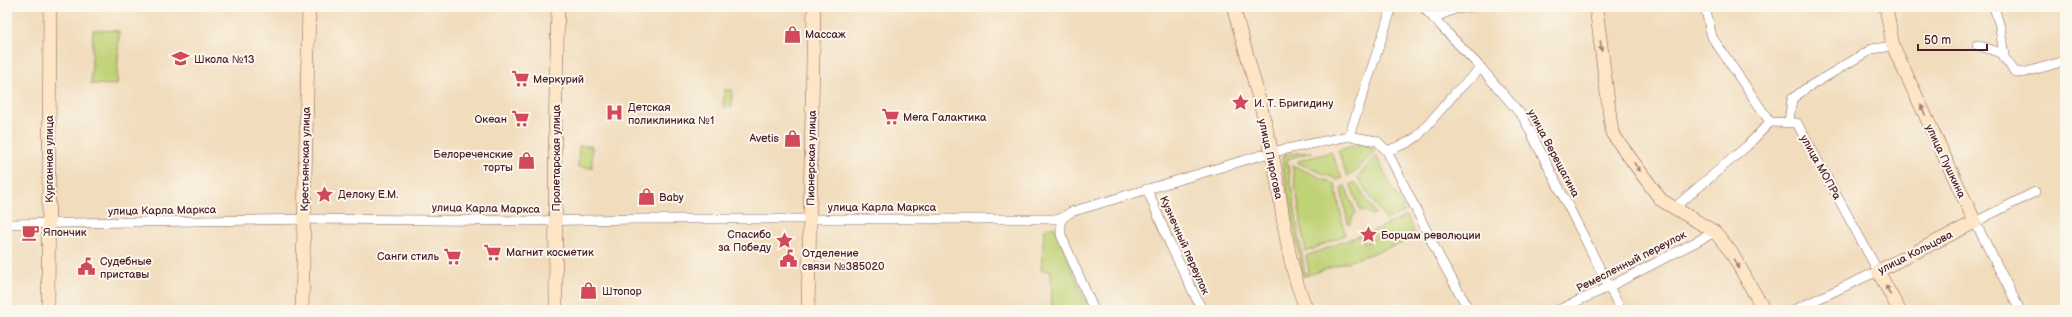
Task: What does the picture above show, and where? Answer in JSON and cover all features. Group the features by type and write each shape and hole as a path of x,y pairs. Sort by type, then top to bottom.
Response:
{"main road":[{"name":"Курганная улица","path":"48,310 50,7"},
{"name":"Крестьянская улица","path":"302,310 308,7"},
{"name":"Пролетарская улица","path":"556,310 555,130 558,7"},
{"name":"Пионерская улица","path":"808,310 814,7"},
{"name":"улица Пирогова","path":"1233,7 1272,152 1289,260 1294,280 1307,310"},
{"path":"1596,7 1612,133 1661,200 1715,232 1731,252 1764,310"},
{"name":"улица Пушкина","path":"1886,7 1893,46 1975,222"},
{"name":"улица Кольцова","path":"1878,271 1975,222"},
{"name":"улица МОПРа","path":"1878,271 1898,310"}],"street":[{"path":"1349,136 1392,7"},
{"name":"улица Верещагина","path":"1423,7 1481,68 1523,117 1621,310"},
{"path":"1433,18 1455,9 1472,7"},
{"path":"1705,7 1712,37 1770,122"},
{"path":"1994,7 2000,28 2004,54 2015,72 2023,73 2065,61"},
{"path":"1977,45 2004,54"},
{"path":"1674,208 1747,146 1770,122 1790,122 1792,99 1805,89 1872,49 1893,46"},
{"path":"1469,310 1439,256 1387,151 1418,136 1455,93 1481,68"},
{"name":"улица МОПРа","path":"1790,122 1797,123 1878,271"},
{"name":"Кузнечный переулок","path":"1061,219 1071,212 1272,152 1349,136 1377,141 1387,151"},
{"name":"Кузнечный переулок","path":"1147,189 1170,244 1202,310"},
{"name":"улица Кольцова","path":"1975,222 2035,192"},
{"name":"улица Карла Маркса","path":"7,224 304,220 556,221 1061,219"},
{"path":"1061,219 1061,235 1094,310"},
{"name":"улица Пушкина","path":"1975,222 2020,310"},
{"name":"Ремесленный переулок","path":"1558,310 1715,232"},
{"name":"улица Кольцова","path":"1794,310 1878,271"}],"green space":[{"path":"93,30 119,31 117,85 91,84"},
{"path":"724,90 732,90 732,107 723,107"},
{"path":"1358,145 1372,147 1374,152 1354,173 1347,176 1338,150"},
{"path":"579,146 592,146 592,168 578,167"},
{"path":"1312,152 1287,159 1305,274 1309,272 1306,256 1361,235 1364,243 1375,239 1372,231 1407,216 1417,238 1303,277 1282,162 1285,154"},
{"path":"1331,152 1342,178 1338,180 1298,163 1298,161"},
{"path":"1376,156 1405,212 1386,220 1357,177"},
{"path":"1292,165 1335,184 1345,235 1306,252"},
{"path":"1355,182 1376,214 1372,215 1366,211 1361,211 1350,184"},
{"path":"1345,186 1356,213 1352,217 1351,223 1348,224 1341,188"},
{"path":"1047,227 1055,228 1089,310 1052,310 1051,271 1041,270 1044,232"}],"place":[{"name":"Массаж","path":"792,34"},
{"name":"Школа №13","path":"181,59"},
{"name":"Меркурий","path":"520,79"},
{"name":"И. Т. Бригидину","path":"1241,103"},
{"name":"Детская поликлиника №1","path":"615,113"},
{"name":"Мега Галактика","path":"890,117"},
{"name":"Океан","path":"520,119"},
{"name":"Avetis","path":"792,138"},
{"name":"Белореченские торты","path":"526,160"},
{"name":"Делоку Е.М.","path":"325,194"},
{"name":"Baby","path":"646,197"},
{"name":"Япончик","path":"30,232"},
{"name":"Борцам революции","path":"1368,235"},
{"name":"Спасибо за Победу","path":"784,240"},
{"name":"Магнит косметик","path":"493,252"},
{"name":"Санги стиль","path":"452,256"},
{"name":"Отделение связи №385020","path":"789,259"},
{"name":"Судебные приставы","path":"87,267"},
{"name":"Штопор","path":"589,291"}]}
